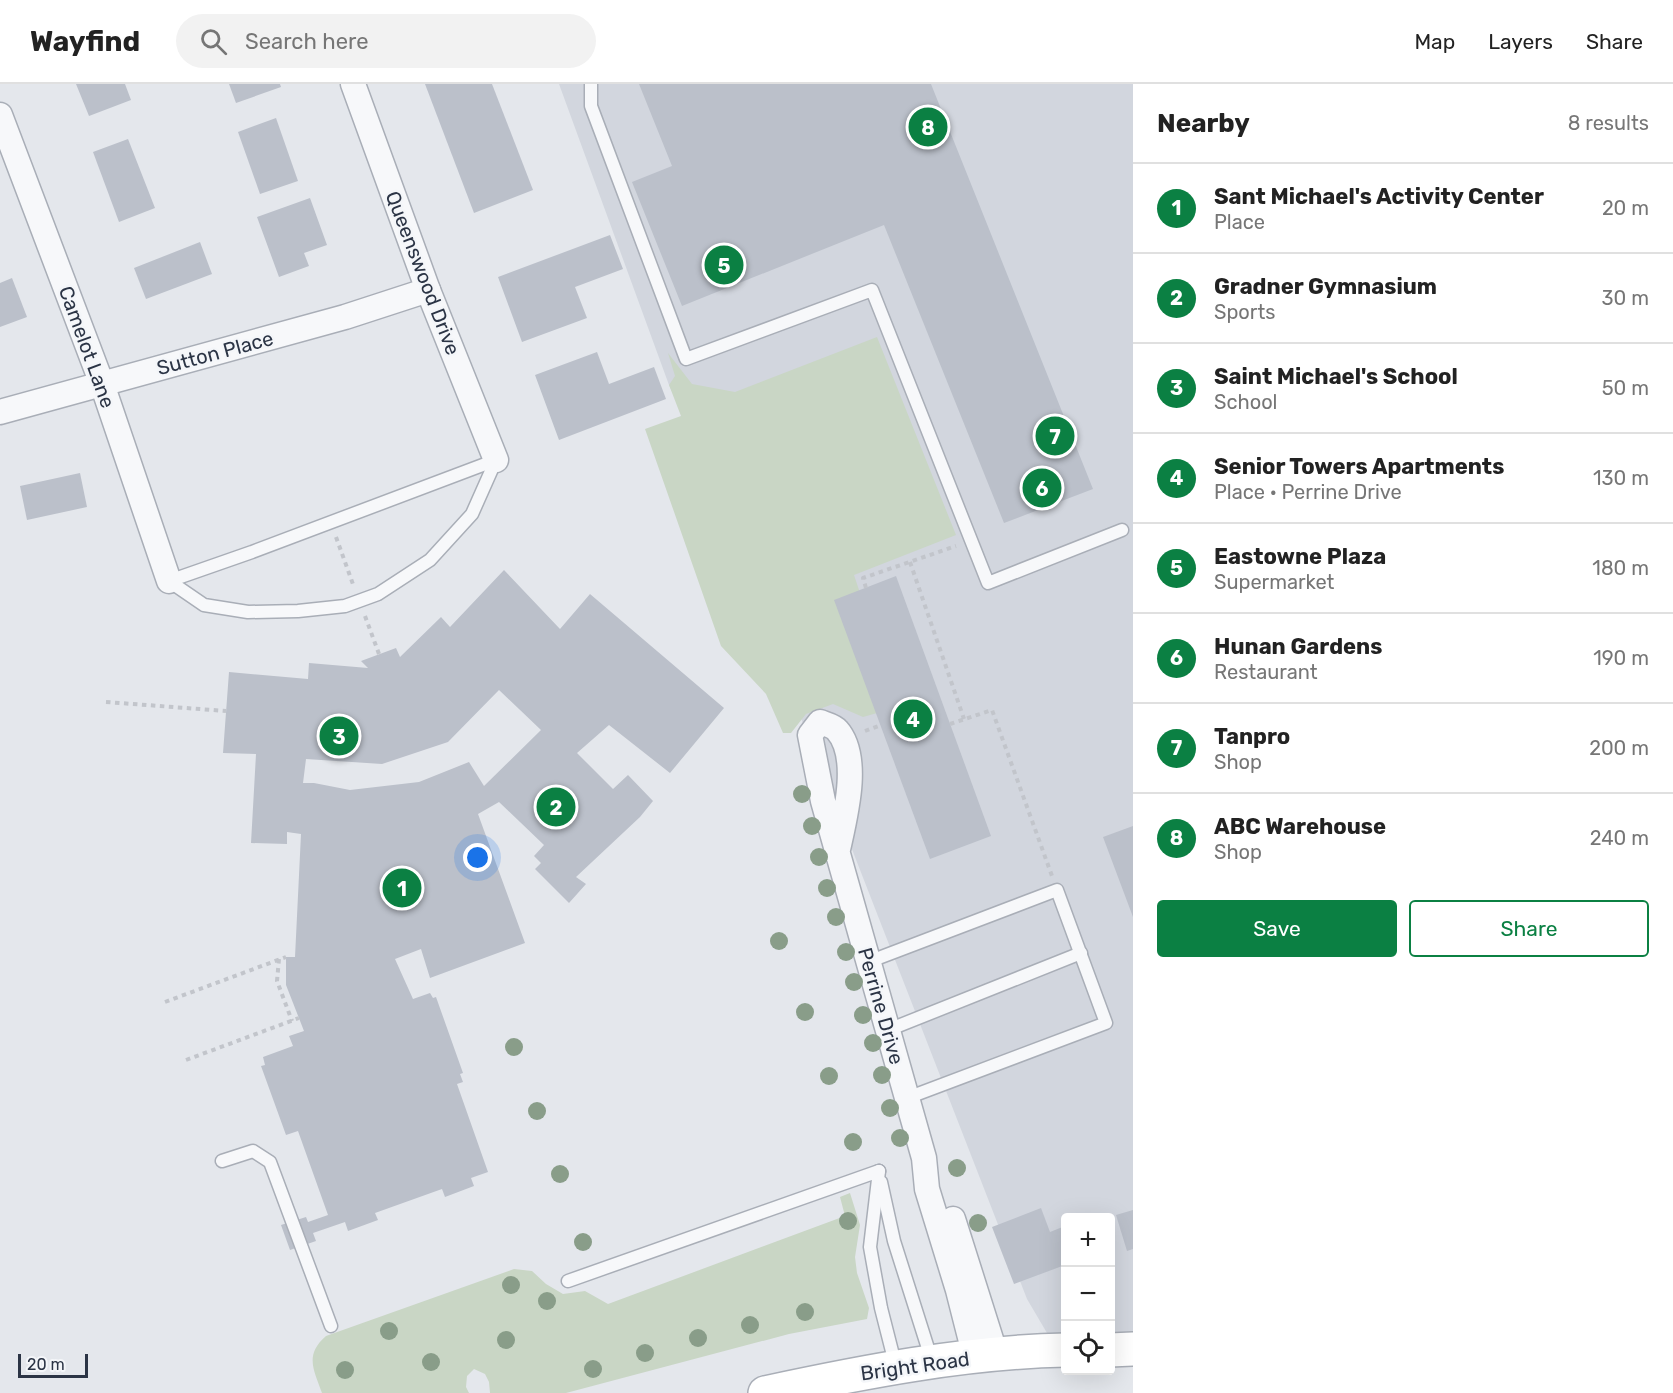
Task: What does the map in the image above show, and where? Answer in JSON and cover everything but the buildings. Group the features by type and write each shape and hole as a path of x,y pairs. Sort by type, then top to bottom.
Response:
{"main road":[{"path":"1115,1350 1133,1349"},
{"name":"Bright Road","path":"765,1393 932,1362 1061,1350"}],"street":[{"name":"Queenswood Drive","path":"353,84 428,290 496,460"},
{"name":"Camelot Lane","path":"0,115 102,384 169,581"},
{"name":"Sutton Place","path":"0,412 345,317 428,290"},
{"name":"Perrine Drive","path":"837,854 924,1158 927,1189 958,1290 986,1356"}],"lane":[{"path":"591,84 591,106 686,359 872,290 988,583 1122,530"},
{"path":"169,581 204,605 248,612 298,611 345,606 378,594 430,560 472,514 496,460"},
{"path":"169,581 496,460"},
{"path":"868,962 1057,890 1106,1023 907,1098"},
{"path":"888,1030 1081,953"},
{"path":"222,1161 253,1151 270,1162 331,1326"},
{"path":"568,1281 879,1171"},
{"path":"879,1171 894,1241 932,1362"},
{"path":"879,1171 870,1247 881,1308 896,1368"}],"path":[{"path":"866,588 863,578 971,541"},
{"path":"910,562 964,719"},
{"path":"106,702 226,711"},
{"path":"950,724 992,710 1057,890"},
{"path":"165,1002 286,957"},
{"path":"279,959 277,981 292,1021"},
{"path":"186,1060 299,1018"}],"shaded area":[{"path":"559,84 1133,84 1133,1349 1115,1350 1115,1213 1061,1213 1061,1350 1057,1350 1027,1299 683,415 669,385"}],"green space":[{"path":"877,337 956,535 854,575 859,590 877,713 863,717 833,704 806,714 791,733 783,733 766,694 721,646 645,429 681,416 669,385 675,376 668,353 692,384 735,392"},
{"path":"850,1193 860,1225 855,1257 857,1273 869,1308 867,1319 789,1334 566,1393 490,1393 489,1382 485,1374 474,1369 467,1376 466,1387 469,1393 322,1393 316,1377 313,1356 319,1343 326,1336 514,1269 532,1271 546,1284 563,1294 585,1291 608,1304 845,1216 840,1197"}],"place":[{"name":"ABC Warehouse","path":"928,127"},
{"name":"Eastowne Plaza","path":"724,265"},
{"name":"Tanpro","path":"1055,436"},
{"name":"Hunan Gardens","path":"1042,488"},
{"name":"Senior Towers Apartments","path":"913,719"},
{"name":"Saint Michael's School","path":"339,736"},
{"name":"Gradner Gymnasium","path":"556,807"},
{"name":"Sant Michael's Activity Center","path":"402,888"}]}
